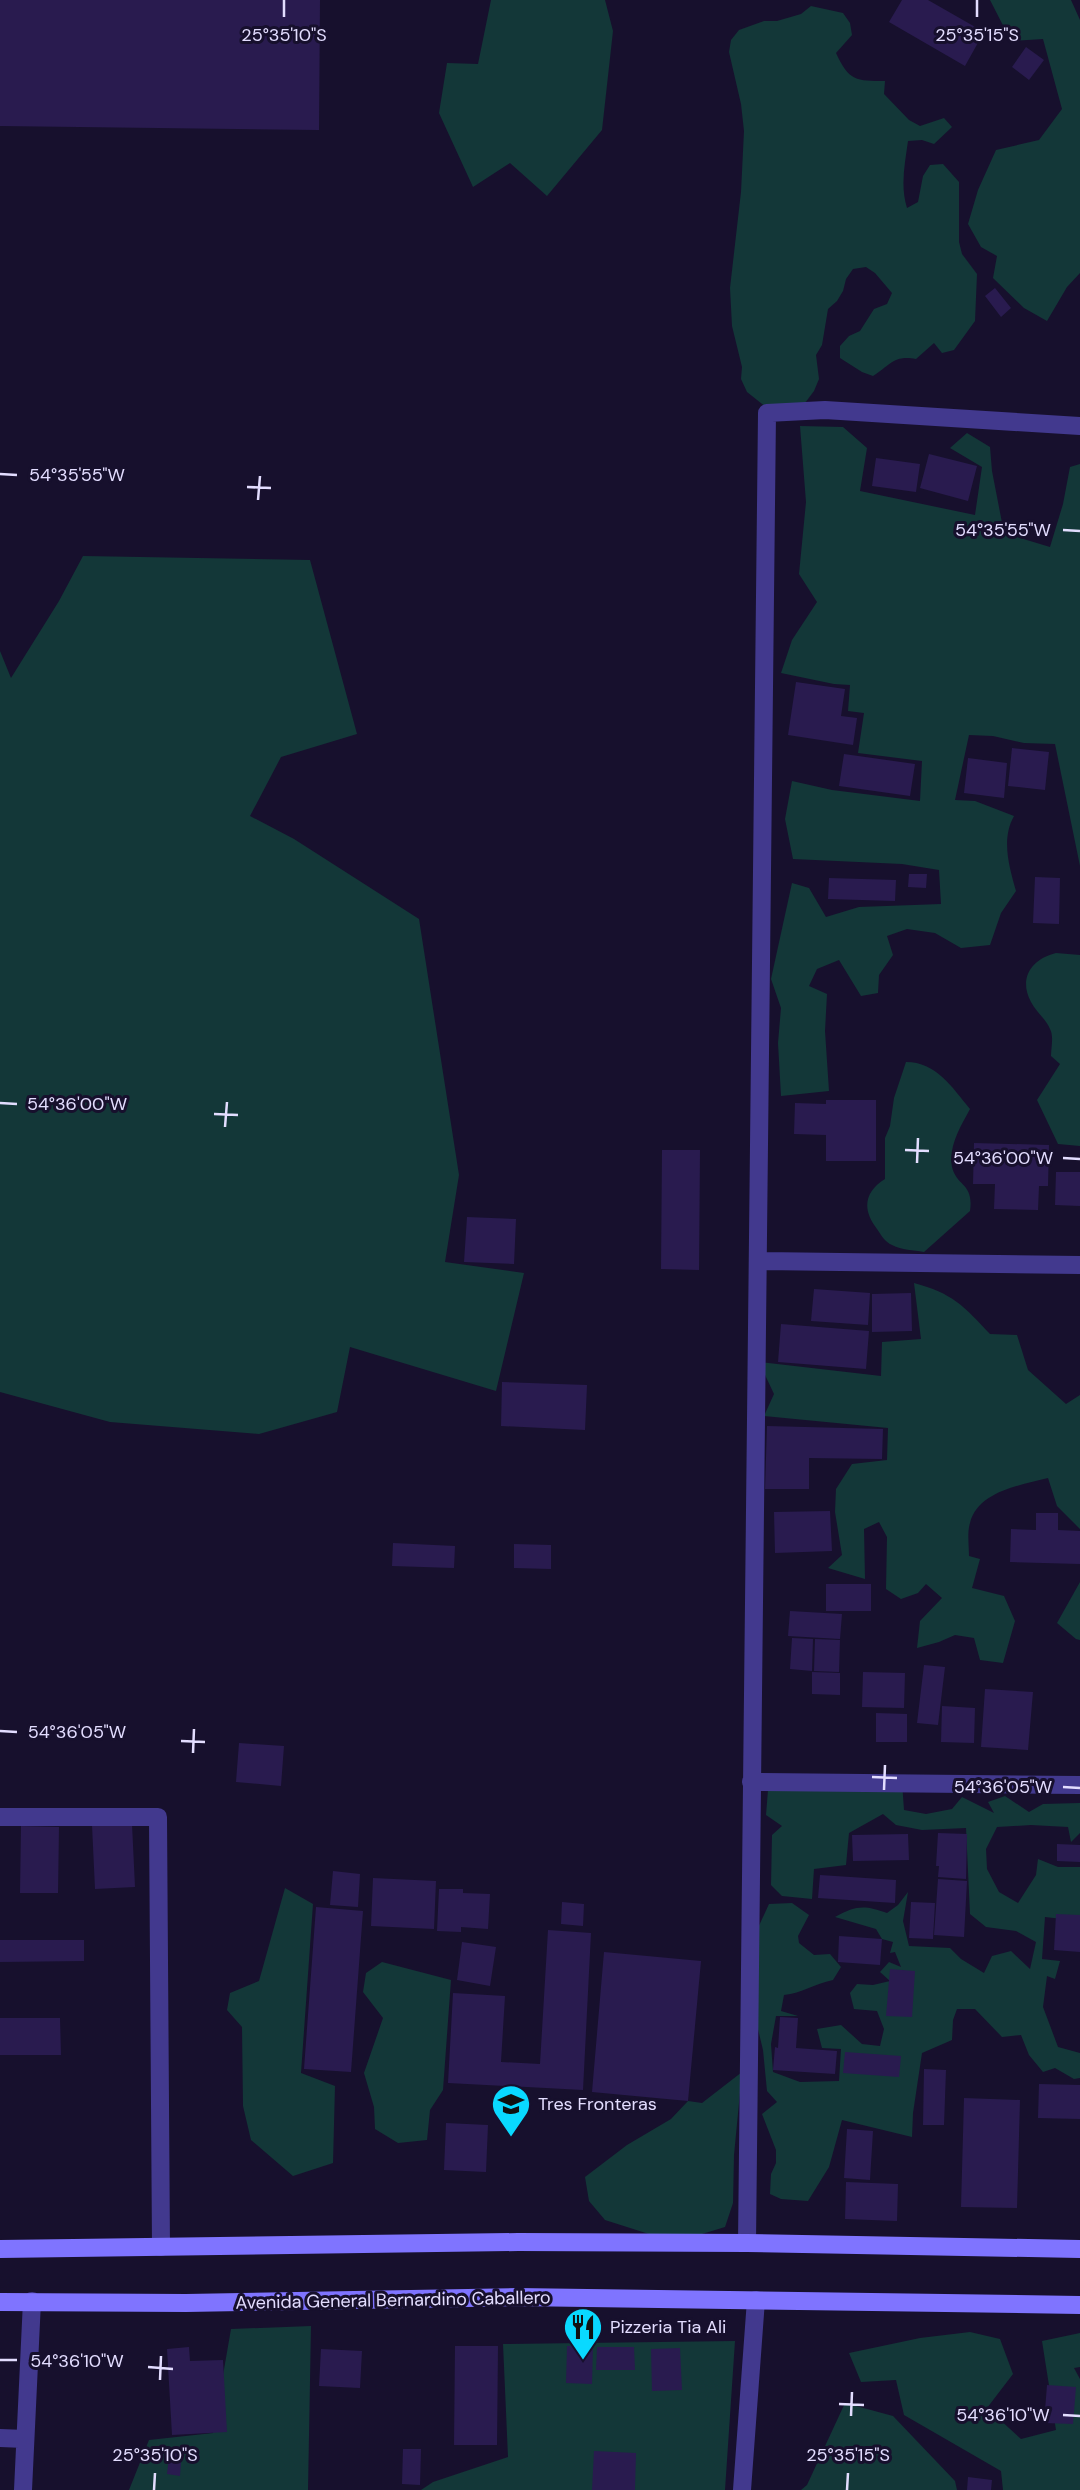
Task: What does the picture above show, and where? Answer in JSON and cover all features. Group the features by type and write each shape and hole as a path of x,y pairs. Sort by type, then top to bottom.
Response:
{"main road":[{"path":"0,2249 518,2242 1080,2249"},
{"name":"Avenida General Bernardino Caballero","path":"0,2302 186,2303 517,2297 1080,2305"}],"street":[{"path":"747,2243 767,413 825,410 1080,426"},
{"path":"758,1261 1080,1265"},
{"path":"751,1782 1080,1785"},
{"path":"0,1817 158,1817 161,2247"},
{"path":"742,2490 756,2300"},
{"path":"23,2490 32,2301"},
{"path":"0,2438 25,2439"}],"green space":[{"path":"491,0 605,0 613,31 602,130 547,196 510,163 473,187 439,113 447,63 478,64"},
{"path":"990,0 1071,0 1080,20 1080,273 1067,287 1047,321 1024,308 993,278 997,256 981,247 968,224 978,190 996,150 1039,140 1062,109 1043,39 1011,41"},
{"path":"811,6 843,13 850,23 852,35 836,53 850,74 860,80 885,81 884,94 909,120 920,126 944,118 952,127 934,144 922,140 908,141 904,174 905,200 907,208 918,202 923,176 930,165 943,164 959,182 959,242 962,254 977,274 975,321 954,350 942,353 934,343 916,359 902,358 873,376 840,358 840,346 849,336 860,331 874,309 887,304 892,293 875,273 866,267 853,269 837,301 828,309 822,345 816,355 819,379 814,391 799,411 767,408 747,392 741,379 742,367 732,326 730,288 741,192 744,131 729,52 731,40 739,30 764,21 777,21 801,14"},
{"path":"800,426 843,427 867,448 860,491 975,515 982,467 950,448 967,433 990,447 1004,533 1050,547 1063,504 1070,467 1080,464 1080,866 1055,744 1024,743 993,736 969,735 955,800 975,801 1014,816 1007,843 1016,891 1001,913 990,945 961,948 935,933 907,929 887,936 893,955 879,975 878,993 861,996 839,960 817,969 809,986 827,994 825,1031 829,1091 781,1096 778,1043 781,1008 771,979 792,883 809,888 826,917 859,907 941,904 939,870 902,864 793,859 785,819 792,781 832,790 920,801 922,761 858,753 864,713 848,711 850,685 781,673 792,640 817,602 799,574 806,502"},
{"path":"83,556 310,560 357,734 281,757 250,816 294,839 419,919 459,1175 445,1262 524,1273 496,1391 350,1347 337,1412 259,1434 110,1422 0,1392 0,651 11,678 59,601"},
{"path":"1056,953 1080,955 1080,1146 1058,1144 1037,1100 1060,1064 1051,1056 1051,1032 1031,1002 1026,985 1034,965"},
{"path":"906,1062 917,1063 935,1071 950,1084 970,1109 956,1136 951,1159 954,1173 970,1195 970,1211 924,1252 900,1248 887,1242 872,1222 867,1208 869,1196 885,1179 885,1138"},
{"path":"914,1283 948,1296 990,1334 1017,1335 1028,1370 1066,1404 1080,1395 1080,1529 1057,1506 1048,1478 1002,1491 991,1497 982,1503 970,1523 969,1556 980,1559 972,1588 1004,1596 1015,1621 1003,1663 980,1660 974,1638 955,1635 917,1648 920,1621 942,1598 926,1584 918,1593 901,1599 886,1589 887,1537 879,1522 864,1529 865,1579 828,1568 842,1555 835,1512 836,1489 852,1464 887,1460 888,1428 764,1416 774,1394 759,1362 881,1376 882,1342 921,1339"},
{"path":"1080,1582 1080,1640 1057,1623"},
{"path":"902,1782 904,1810 926,1814 952,1809 962,1797 994,1813 988,1802 1005,1796 1029,1812 1043,1804 1080,1803 1080,1833 1071,1842 1068,1827 997,1827 986,1849 987,1869 999,1892 1018,1903 1036,1875 1038,1859 1058,1867 1080,1867 1080,1921 1045,1917 1042,1959 1060,1961 1055,1979 1047,1976 1043,2007 1058,2047 1080,2053 1080,2078 1074,2079 1055,2068 1043,2072 1029,2055 1021,2035 1002,2037 975,2009 957,2009 953,2020 952,2040 922,2053 912,2137 842,2120 829,2167 808,2201 781,2199 770,2194 776,2150 762,2114 777,2102 767,2091 763,2050 757,2025 757,1930 769,1904 792,1903 809,1915 798,1936 799,1943 814,1955 830,1954 841,1967 833,1980 784,1995 781,2011 798,2016 776,2016 771,2044 773,2072 800,2082 839,2081 841,2049 822,2048 817,2029 841,2025 862,2044 880,2046 884,2029 877,2011 854,2009 850,1993 857,1984 873,1985 890,1981 880,1972 889,1962 901,1967 895,1952 890,1953 893,1942 882,1939 876,1929 835,1917 842,1913 861,1908 887,1913 898,1905 908,1892 903,1921 909,1946 950,1948 961,1959 984,1973 992,1956 1011,1951 1030,1969 1036,1942 1016,1931 986,1927 970,1914 966,1828 922,1830 896,1825 883,1814 849,1833 846,1865 814,1869 812,1899 782,1896 771,1885 772,1835 782,1826 766,1815 768,1790"},
{"path":"285,1888 313,1904 301,2073 335,2086 333,2163 293,2176 251,2140 243,2106 242,2027 227,2010 230,1993 259,1981"},
{"path":"382,1962 451,1980 443,2090 430,2110 427,2140 398,2143 375,2129 374,2107 364,2073 383,2018 363,1992 366,1973"},
{"path":"742,2072 734,2155 733,2203 725,2227 702,2234 652,2235 605,2220 589,2201 585,2177 627,2145 671,2119 688,2101 702,2103"},
{"path":"311,2326 308,2490 129,2490 149,2440 213,2433 231,2329"},
{"path":"970,2332 1000,2339 1013,2374 987,2408 1021,2439 1056,2430 1042,2341 1080,2333 1080,2367 1074,2368 1080,2379 1080,2490 1003,2490 1001,2471 904,2415 896,2380 861,2382 849,2353 920,2338"},
{"path":"735,2341 725,2490 421,2490 433,2482 508,2457 503,2344"},
{"path":"845,2403 893,2416 955,2481 957,2490 801,2490 807,2485"}],"building":[{"path":"0,0 320,0 319,130 0,126"},
{"path":"902,0 928,0 984,32 965,66 889,22"},
{"path":"1026,47 1044,60 1029,80 1012,67"},
{"path":"995,288 1011,308 1001,317 985,296"},
{"path":"929,454 977,466 968,501 920,488"},
{"path":"876,458 920,464 916,492 872,486"},
{"path":"796,682 845,689 841,716 857,718 853,745 788,735"},
{"path":"1012,748 1049,752 1045,790 1008,786"},
{"path":"844,754 915,764 910,796 839,786"},
{"path":"968,758 1007,763 1004,798 964,793"},
{"path":"909,874 927,874 926,888 908,887"},
{"path":"1035,877 1060,878 1059,924 1033,923"},
{"path":"829,878 896,880 895,901 828,899"},
{"path":"826,1100 876,1100 876,1161 826,1161 826,1135 794,1134 795,1103 826,1104"},
{"path":"974,1143 1049,1145 1048,1186 1039,1186 1038,1210 994,1209 995,1184 973,1184"},
{"path":"662,1150 700,1150 699,1270 661,1269"},
{"path":"1056,1172 1080,1172 1080,1206 1055,1205"},
{"path":"467,1217 516,1219 514,1264 464,1262"},
{"path":"814,1289 870,1293 868,1325 811,1321"},
{"path":"911,1293 912,1331 872,1332 872,1294"},
{"path":"781,1324 869,1331 866,1369 778,1362"},
{"path":"502,1382 587,1385 585,1430 501,1426"},
{"path":"767,1426 883,1429 882,1459 809,1458 809,1489 765,1489"},
{"path":"830,1511 832,1551 775,1553 774,1512"},
{"path":"1036,1513 1058,1513 1058,1530 1080,1531 1080,1564 1010,1562 1011,1529 1036,1530"},
{"path":"393,1543 455,1546 454,1568 392,1566"},
{"path":"514,1544 551,1545 551,1569 514,1568"},
{"path":"826,1584 871,1584 871,1611 826,1611"},
{"path":"790,1611 842,1614 840,1639 788,1636"},
{"path":"792,1638 813,1639 812,1671 790,1669"},
{"path":"815,1639 840,1640 839,1672 814,1671"},
{"path":"924,1665 945,1667 938,1725 917,1723"},
{"path":"812,1672 840,1673 840,1695 812,1694"},
{"path":"863,1672 905,1673 904,1708 862,1707"},
{"path":"985,1689 1033,1692 1028,1750 981,1747"},
{"path":"942,1706 975,1708 974,1743 941,1742"},
{"path":"876,1713 907,1714 907,1742 876,1742"},
{"path":"239,1743 284,1746 281,1786 236,1782"},
{"path":"132,1824 135,1887 95,1889 92,1825"},
{"path":"21,1826 59,1827 58,1893 20,1893"},
{"path":"938,1833 967,1834 966,1879 938,1877"},
{"path":"908,1834 909,1860 853,1861 852,1835"},
{"path":"1057,1844 1080,1845 1080,1862 1057,1861"},
{"path":"333,1871 360,1874 358,1907 330,1905"},
{"path":"820,1875 896,1880 895,1903 818,1898"},
{"path":"373,1878 436,1881 434,1929 371,1926"},
{"path":"938,1879 967,1881 964,1937 934,1935"},
{"path":"439,1889 463,1889 463,1893 490,1894 488,1929 461,1927 461,1932 437,1931"},
{"path":"562,1902 584,1904 583,1926 561,1924"},
{"path":"911,1902 935,1903 933,1939 909,1938"},
{"path":"316,1907 363,1911 351,2072 304,2069"},
{"path":"1056,1914 1080,1915 1080,1952 1054,1950"},
{"path":"548,1930 591,1933 583,2090 448,2083 453,1993 505,1996 501,2062 540,2064"},
{"path":"839,1936 882,1939 880,1965 838,1962"},
{"path":"0,1940 84,1940 84,1961 0,1962"},
{"path":"462,1942 496,1947 490,1986 457,1980"},
{"path":"604,1952 701,1961 688,2101 592,2092"},
{"path":"890,1969 915,1971 912,2017 886,2016"},
{"path":"780,2017 798,2018 796,2048 837,2051 835,2074 773,2070"},
{"path":"0,2018 60,2018 61,2055 0,2055"},
{"path":"845,2052 901,2056 899,2077 843,2073"},
{"path":"924,2069 946,2070 944,2125 923,2125"},
{"path":"1039,2084 1080,2085 1080,2119 1038,2118"},
{"path":"964,2098 1020,2100 1017,2208 961,2207"},
{"path":"446,2123 488,2125 486,2172 444,2170"},
{"path":"847,2129 873,2131 870,2180 844,2178"},
{"path":"846,2182 898,2184 897,2221 845,2219"},
{"path":"455,2346 498,2346 497,2445 454,2445"},
{"path":"567,2346 593,2346 592,2384 566,2383"},
{"path":"189,2347 190,2361 223,2360 227,2432 172,2435 167,2349"},
{"path":"597,2347 634,2347 635,2370 596,2370"},
{"path":"680,2348 682,2390 652,2391 651,2349"},
{"path":"321,2349 362,2351 360,2388 319,2386"},
{"path":"1047,2385 1076,2387 1073,2424 1044,2423"},
{"path":"170,2448 182,2449 180,2476 167,2474"},
{"path":"403,2449 421,2449 420,2485 402,2484"},
{"path":"594,2451 636,2453 635,2490 592,2490"},
{"path":"968,2477 992,2480 991,2490 967,2490"}],"place":[{"name":"Tres Fronteras","path":"511,2138"},
{"name":"Pizzeria Tia Ali","path":"583,2361"}]}
